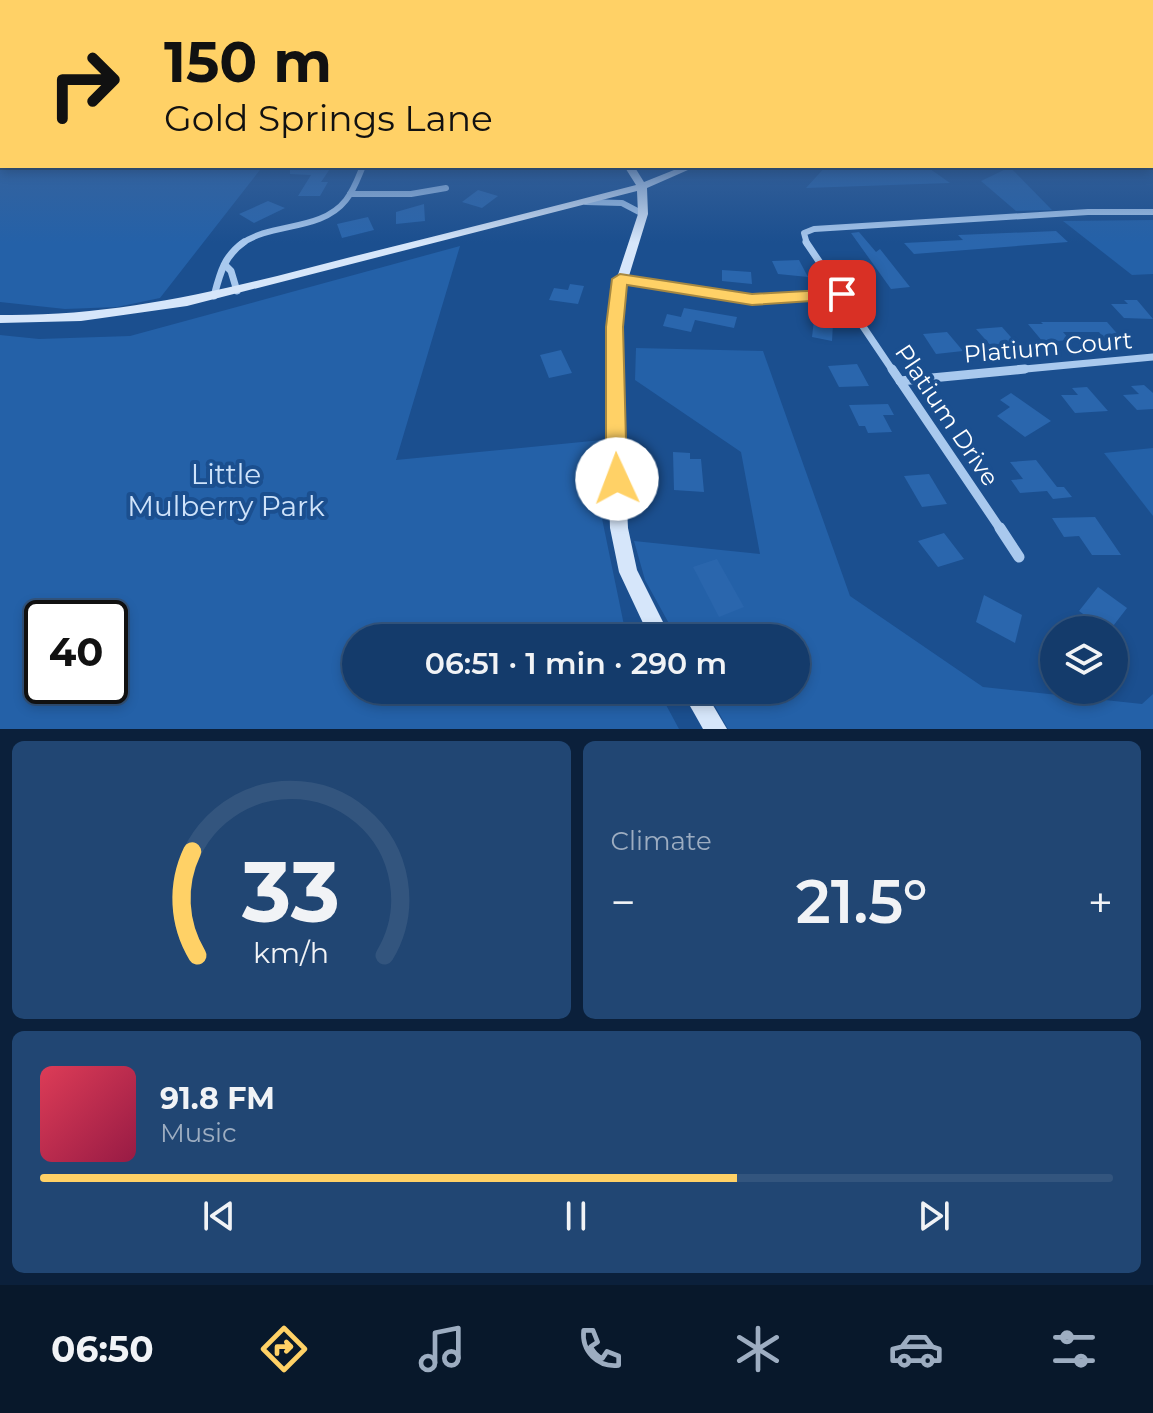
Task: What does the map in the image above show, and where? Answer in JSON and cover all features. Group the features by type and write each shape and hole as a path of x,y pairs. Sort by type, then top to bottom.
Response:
{"street":[{"path":"214,296 217,273 231,252 246,240 270,229 320,217 341,205 359,175"},
{"path":"635,175 642,187 643,214 615,302 619,528 628,572 654,624"},
{"path":"0,319 55,321 146,311 237,291 585,202 642,187 671,175"},
{"path":"350,194 411,194 446,188"},
{"path":"585,202 622,203 643,214"},
{"name":"Platium Drive","path":"1019,557 807,244 804,233 814,229 1058,214 1153,212"},
{"path":"225,265 231,271 237,291"},
{"path":"620,279 752,299 842,294"},
{"name":"Platium Court","path":"900,381 1153,357"},
{"path":"701,704 716,729"}],"green space":[{"path":"0,175 256,175 160,298 117,307 65,309 0,302"},
{"path":"818,175 939,175 950,183 806,188"},
{"path":"993,175 1018,175 1052,210 1016,211 981,181"},
{"path":"1153,220 1153,274 1132,275 1063,221"},
{"name":"Little Mulberry Park","path":"460,246 396,460 602,440 599,504 624,624 342,624 342,704 666,704 679,729 0,729 0,335 39,339 130,336"},
{"path":"636,348 763,351 850,596 983,687 1040,693 1040,704 1142,704 1153,694 1153,729 728,729 714,704 810,704 810,624 669,624 645,580 634,541 760,554 741,452 635,380"},
{"path":"1153,448 1153,516 1104,453"}],"building":[{"path":"311,175 326,175 321,182 328,182 320,196 298,196"},
{"path":"478,190 498,196 482,208 462,202"},
{"path":"268,201 285,208 254,223 239,214"},
{"path":"424,204 425,221 396,224 396,212"},
{"path":"368,217 374,230 342,238 337,224"},
{"path":"1056,231 1068,242 914,254 904,243 963,240 958,235"},
{"path":"859,232 876,252 880,249 910,287 891,289 851,233"},
{"path":"799,260 808,277 778,274 772,261"},
{"path":"722,270 751,272 752,284 722,281"},
{"path":"570,284 584,286 578,304 549,300 554,288 568,290"},
{"path":"1124,300 1137,300 1153,319 1124,318 1111,304 1128,304"},
{"path":"684,308 737,317 734,328 695,320 691,332 663,326 667,314 681,317"},
{"path":"814,320 833,324 832,341 812,337"},
{"path":"1041,322 1107,322 1121,338 1104,338 1099,332 1063,332 1070,340 1043,342 1028,324 1043,324"},
{"path":"1002,327 1018,345 992,347 976,329"},
{"path":"947,332 963,351 936,354 923,334"},
{"path":"561,350 572,373 549,378 540,355"},
{"path":"857,364 869,386 839,387 828,366"},
{"path":"1144,385 1153,393 1153,409 1137,410 1123,395 1139,394 1131,386"},
{"path":"1087,387 1108,411 1075,413 1061,395 1078,395 1072,388"},
{"path":"1011,393 1051,421 1025,437 997,416 1010,407 1000,400"},
{"path":"888,404 894,415 883,415 892,432 868,433 865,426 859,426 849,405"},
{"path":"673,452 690,453 690,459 701,459 704,492 674,490"},
{"path":"1036,460 1057,487 1064,487 1072,497 1053,499 1047,491 1020,493 1011,480 1023,479 1010,462"},
{"path":"929,474 947,504 922,507 904,476"},
{"path":"1095,517 1121,555 1092,555 1079,536 1064,537 1052,518"},
{"path":"944,533 964,559 938,567 918,541"},
{"path":"717,559 744,607 719,617 693,567"},
{"path":"1098,587 1127,608 1121,616 1086,616 1079,611"},
{"path":"984,595 1022,615 1015,643 976,622"}],"route":[{"path":"617,479 615,302 620,279 752,299 842,294"}]}
